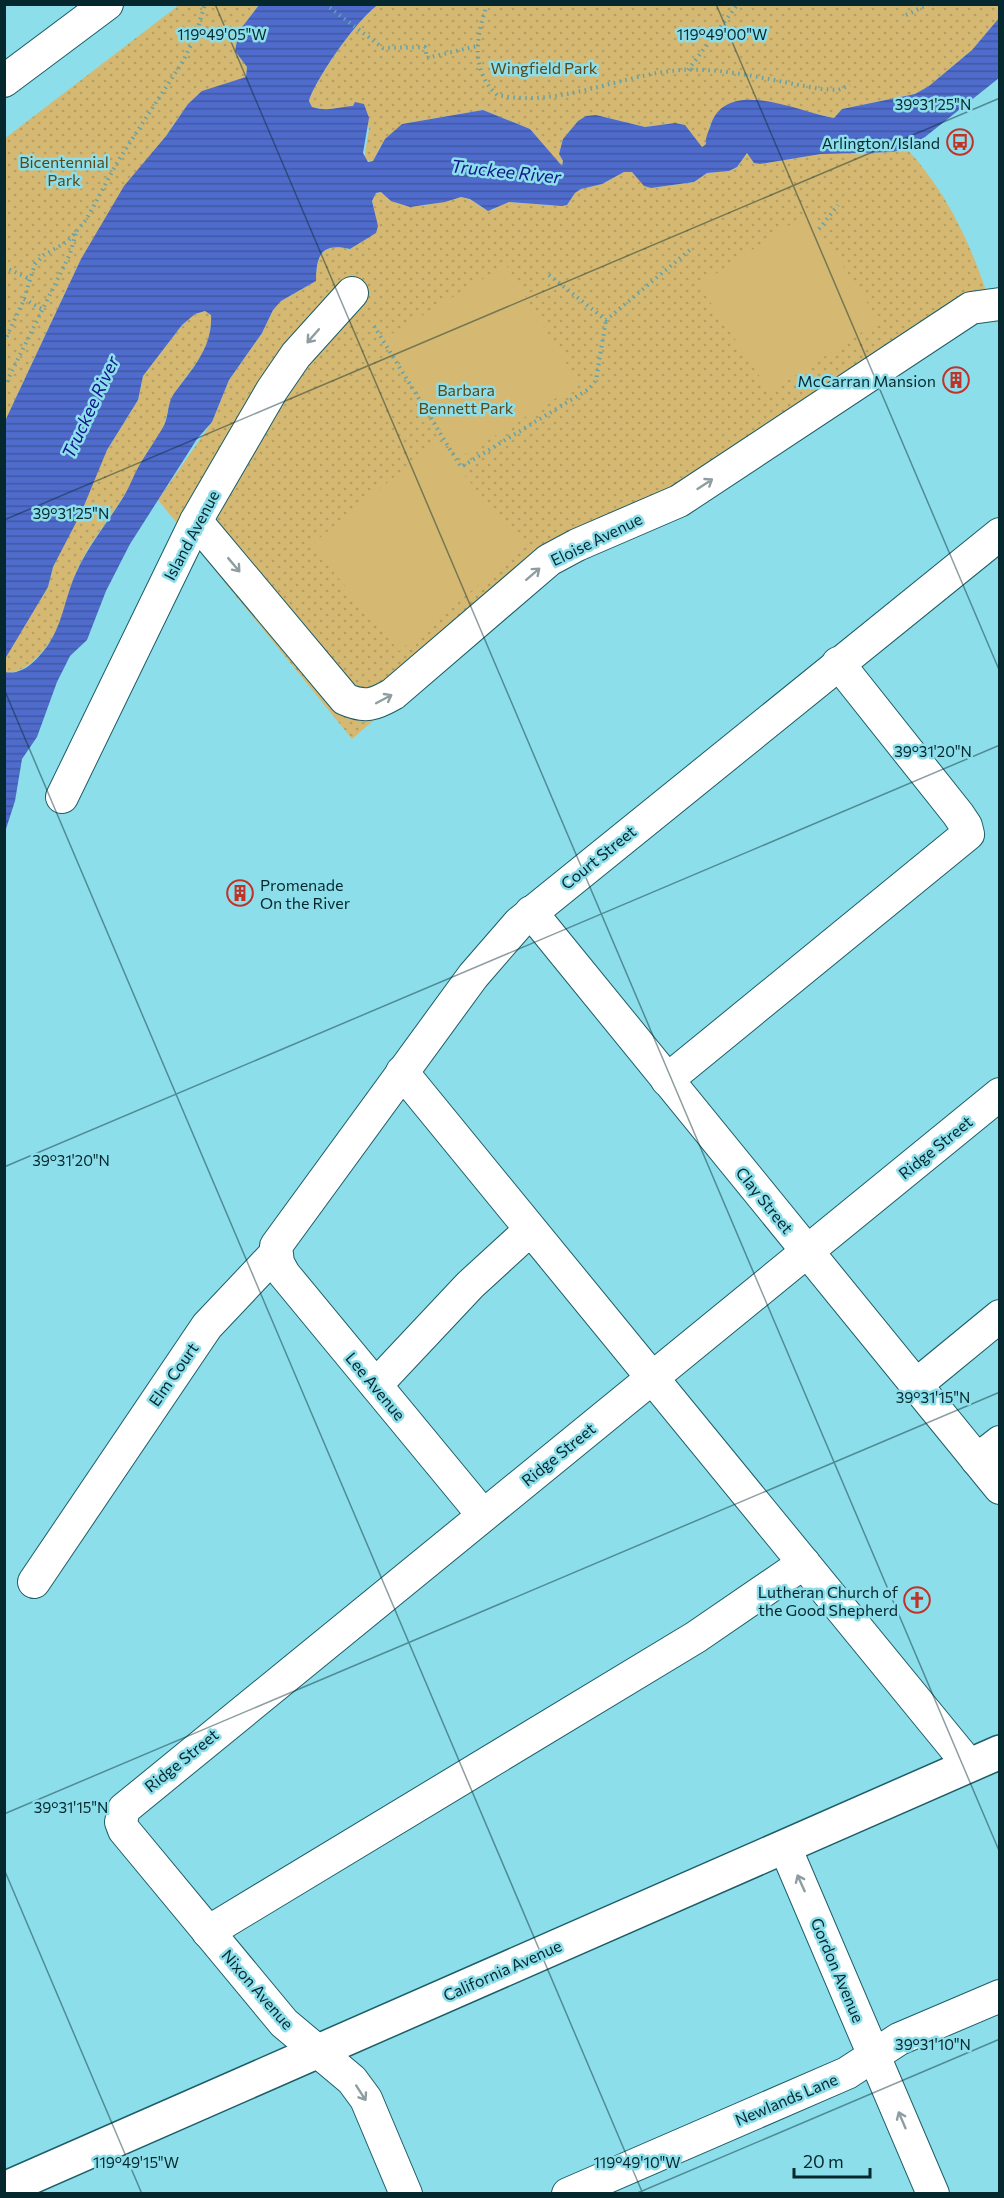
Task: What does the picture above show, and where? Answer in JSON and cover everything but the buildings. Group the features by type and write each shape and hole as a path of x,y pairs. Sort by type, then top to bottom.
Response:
{"main road":[{"name":"California Avenue","path":"4,2189 321,2052 999,1752"}],"street":[{"path":"4,81 107,4"},
{"name":"Island Avenue","path":"62,796 196,520 272,390 296,356 352,293"},
{"name":"Eloise Avenue","path":"196,520 345,699 362,706 376,704 393,694 549,560 587,540 680,501 971,308 999,304"},
{"name":"Court Street","path":"275,1254 281,1237 499,942 531,912 999,534"},
{"path":"667,1080 968,834 958,814 838,663"},
{"name":"Clay Street","path":"531,912 916,1385 988,1451 999,1488"},
{"path":"402,1072 969,1765"},
{"name":"Ridge Street","path":"122,1816 130,1802 998,1098"},
{"path":"376,1385 470,1286 530,1230"},
{"name":"Lee Avenue","path":"275,1254 284,1274 483,1515"},
{"name":"Elm Court","path":"34,1582 207,1326 275,1254"},
{"path":"916,1385 999,1316"},
{"path":"208,1932 696,1637 804,1563"},
{"name":"Nixon Avenue","path":"122,1816 124,1830 284,2023 352,2080 366,2099 406,2193"},
{"name":"Gordon Avenue","path":"785,1846 933,2193"},
{"name":"Newlands Lane","path":"568,2193 847,2073 899,2039 999,1996"}],"path":[{"path":"4,387 70,254 76,233 183,61 195,37 205,4"},
{"path":"325,4 368,39 388,49 424,47 427,58 477,46"},
{"path":"488,4 477,46 481,75 496,95 525,100 556,97 643,76 688,70 831,90 850,85"},
{"path":"688,70 738,4"},
{"path":"906,15 929,4"},
{"path":"819,229 838,205"},
{"path":"4,342 24,299 32,270 39,260 76,233"},
{"path":"374,326 461,467 589,389 596,380 606,320 691,249"},
{"path":"4,267 30,279"},
{"path":"549,275 606,320"},
{"path":"24,299 42,309"}],"green space":[{"name":"Bicentennial Park","path":"179,5 259,5 239,31 235,51 247,67 246,77 188,104 81,259 5,421 4,139"},
{"name":"Wingfield Park","path":"378,5 999,5 999,18 972,50 929,86 915,94 842,109 834,118 752,99 711,122 706,144 702,147 684,125 675,123 645,127 596,115 578,121 563,139 559,154 563,161 562,167 530,129 483,110 402,124 380,147 373,161 364,160 369,129 365,110 352,107 319,109 312,107 309,101 320,78 339,49 359,23"},
{"name":"Barbara Bennett Park","path":"906,148 923,167 951,209 973,255 997,327 993,318 983,315 557,563 352,739 158,500 212,422 229,380 262,333 273,310 281,301 316,281 320,257 327,249 350,249 360,242 376,219 372,201 376,193 381,192 422,206 461,197 470,199 484,209 493,210 509,202 562,206 567,205 575,193 581,189 602,184 624,172 632,172 651,188 694,182 707,173 729,171 737,167 747,153 760,164 821,154 893,152"},
{"path":"808,213 879,321 770,392 699,285"},
{"path":"506,265 579,384 458,458 385,338"},
{"path":"205,311 211,315 211,328 204,350 173,396 162,430 80,565 52,639 29,665 6,673 4,659 48,587 53,567 107,450 138,400 143,376 182,325 195,314"},
{"path":"437,442 524,547 399,651 311,545"}],"water":[{"name":"Truckee River","path":"259,5 378,5 360,22 339,49 320,78 309,101 312,107 323,109 353,106 355,102 364,104 369,118 363,153 368,162 373,161 385,139 402,124 483,110 530,129 562,166 563,161 559,154 563,139 578,121 586,116 596,115 645,127 675,123 685,125 702,147 706,144 710,127 718,111 731,103 746,100 764,101 834,118 842,109 915,94 929,86 972,50 999,18 999,78 925,137 906,148 893,152 821,154 760,164 754,163 747,153 737,167 729,171 707,173 694,182 651,188 644,186 632,172 624,172 602,184 581,189 575,193 567,205 562,206 509,202 488,211 470,199 461,197 445,202 410,207 391,201 381,192 376,193 372,201 378,226 376,233 350,249 327,249 320,257 316,281 281,301 273,310 262,333 229,380 212,422 197,439 130,544 106,591 87,640 70,656 57,682 37,737 22,759 15,801 5,832 5,672 12,673 30,665 53,637 81,563 124,496 164,425 173,395 205,348 211,327 211,315 205,311 195,314 182,325 143,376 138,400 107,450 81,513 53,567 48,587 5,659 5,421 81,259 124,186 166,136 188,104 202,91 246,77 247,67 235,51 239,31"}],"place":[{"name":"Arlington/Island","path":"960,142"},
{"name":"McCarran Mansion","path":"956,380"},
{"name":"Promenade On the River","path":"240,893"},
{"name":"Lutheran Church of the Good Shepherd","path":"917,1600"}]}
